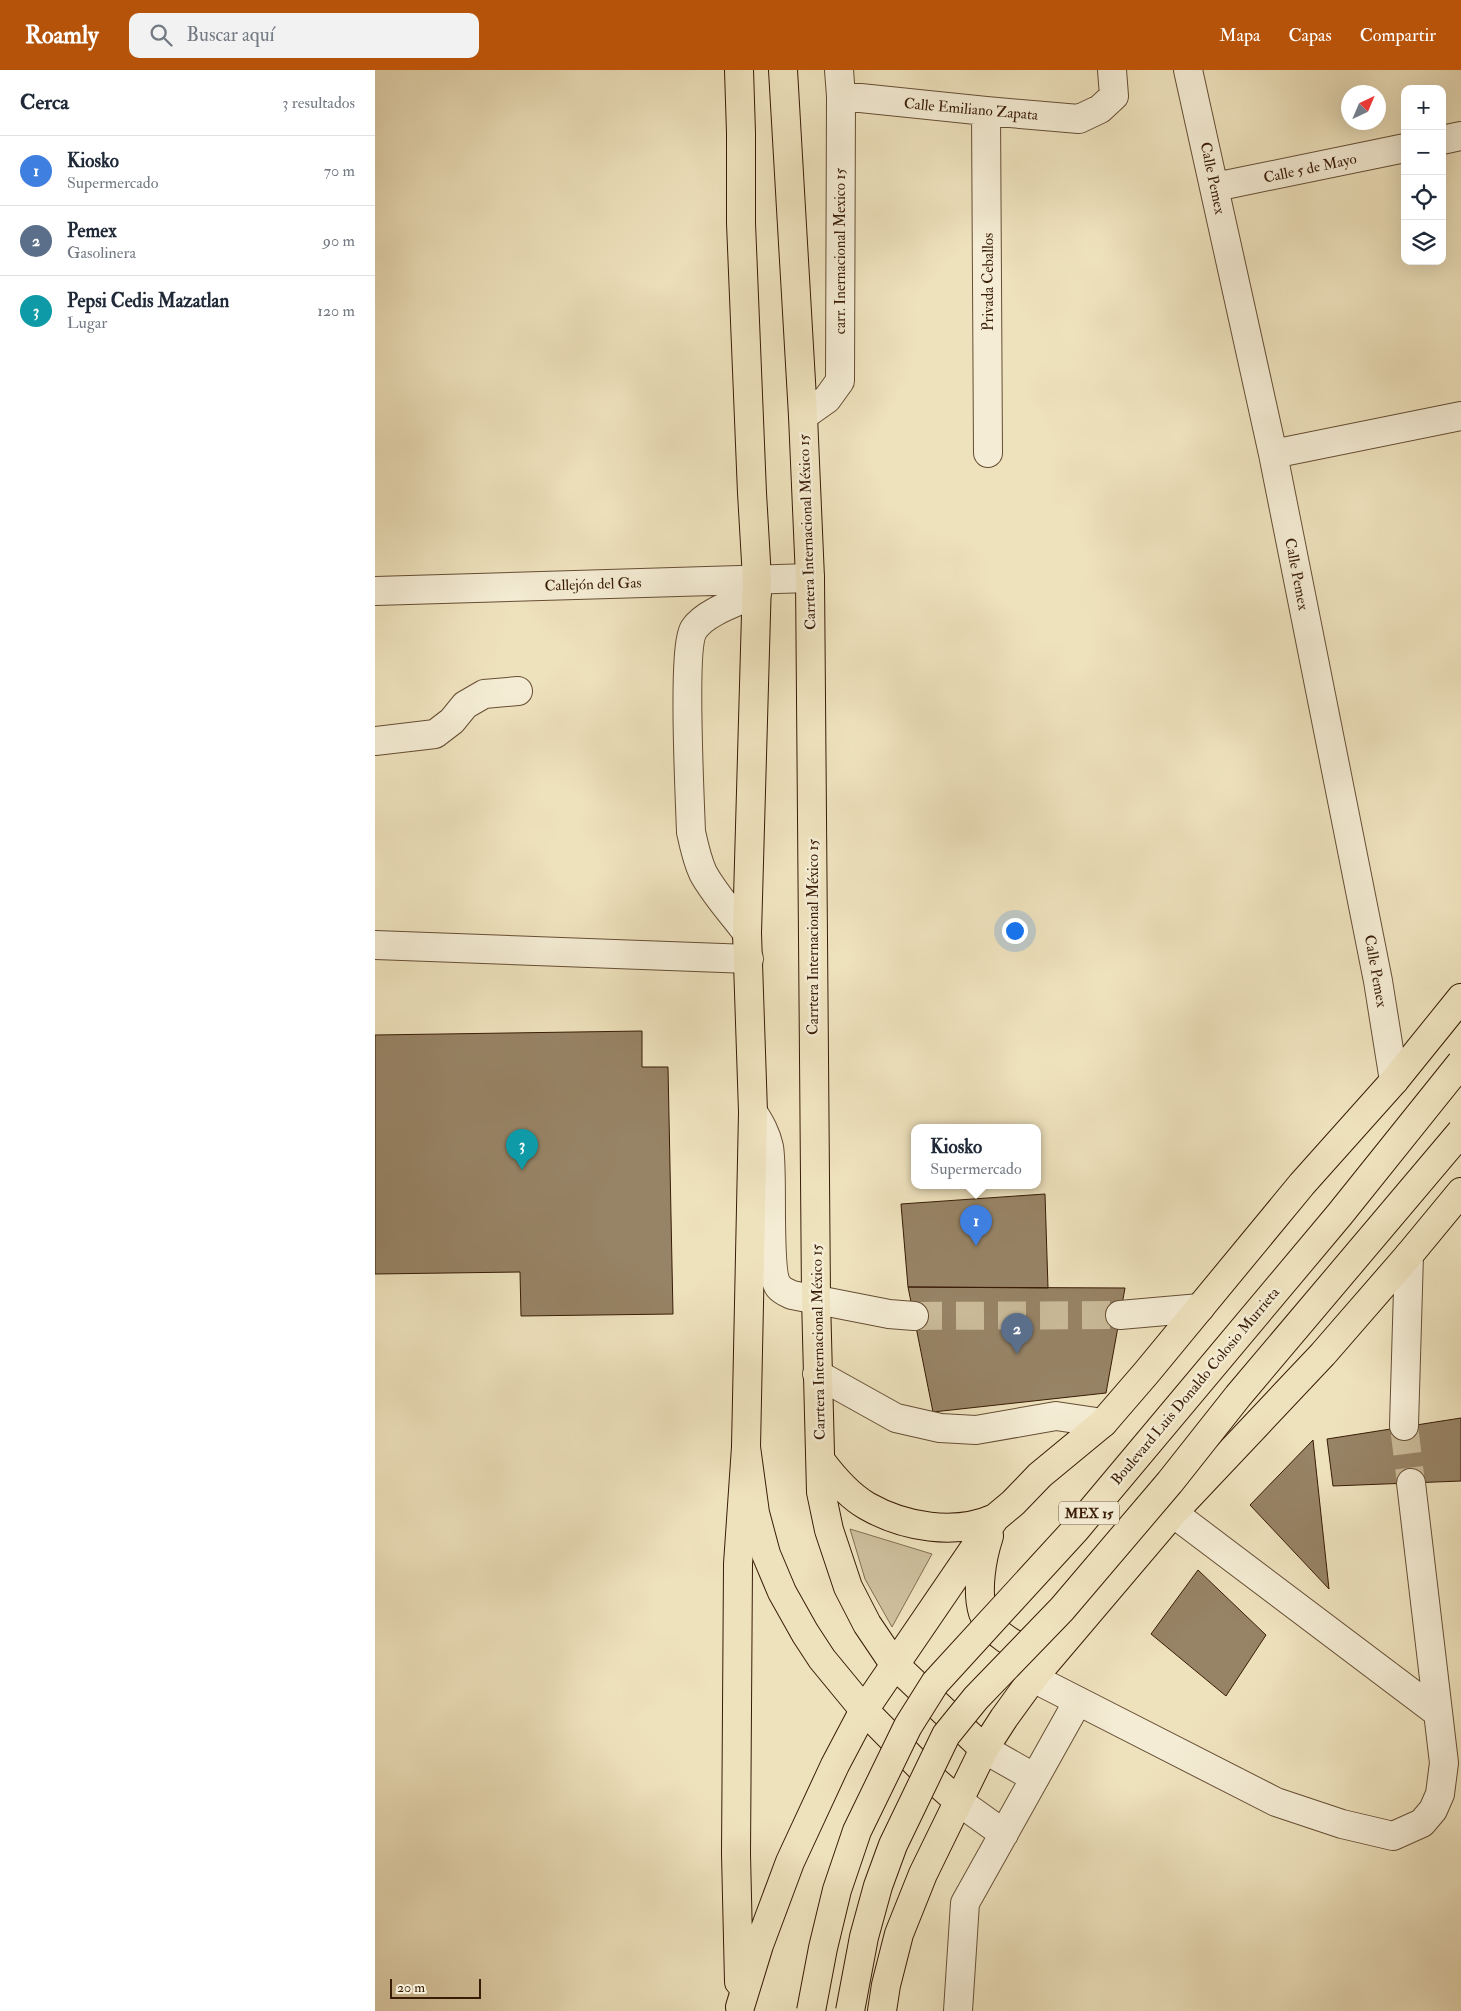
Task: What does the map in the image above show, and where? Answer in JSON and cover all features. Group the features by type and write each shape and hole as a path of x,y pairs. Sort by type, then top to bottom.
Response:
{"main road":[{"path":"739,70 741,222 757,586 748,946 753,1112 746,1447 738,1573 736,1854 740,2009"},
{"name":"Carrtera Internacional México 15","path":"783,70 803,416 810,578 815,1298 821,1492 829,1530 848,1587 867,1624 894,1664 984,1748"},
{"path":"821,1460 837,1482 865,1505 890,1517 922,1525 949,1528 982,1524 995,1518 1013,1503 1040,1475 1103,1423 1302,1184 1394,1081 1461,998"},
{"name":"Boulevard Luis Donaldo Colosio Murrieta","path":"811,2011 823,1948 837,1890 857,1831 907,1726 935,1683 1076,1529 1340,1214 1461,1063"},
{"name":"MEX 15","path":"850,2011 864,1937 878,1886 893,1845 946,1735 976,1698 1062,1609 1169,1482 1238,1396 1461,1132"},
{"path":"882,2011 886,1985 899,1934 923,1874 984,1748 1033,1678 1173,1513 1323,1354 1409,1256 1461,1192"},
{"path":"746,1447 755,1513 766,1554 779,1584 805,1633 822,1659 864,1710 926,1773 958,1801"},
{"path":"740,2009 759,1944 790,1862 835,1764 864,1710 995,1518"},
{"path":"995,1518 983,1556 981,1594 983,1614 996,1632 1014,1645 1036,1649 1052,1645 1067,1637"}],"street":[{"name":"Calle Emiliano Zapata","path":"840,83 986,111 1079,118 1100,110 1114,96 1113,70"},
{"name":"Calle Pemex","path":"1188,70 1273,454 1378,981 1394,1081"},
{"name":"carr. Inernacional Mexico 15","path":"803,416 827,399 840,381 840,83"},
{"name":"Privada Ceballos","path":"986,111 988,453"},
{"path":"1446,139 1461,136"},
{"name":"Calle 5 de Mayo","path":"1215,187 1401,149"},
{"path":"1273,454 1461,416"},
{"name":"Callejón del Gas","path":"375,591 757,586 810,578"},
{"path":"748,946 703,873 695,853 691,832 689,648 693,630 705,617 757,586"},
{"path":"375,740 435,734 453,722 465,705 484,694 518,692"},
{"path":"375,945 748,946"},
{"path":"753,1112 765,1131 769,1148 773,1275 779,1288 792,1295 889,1314 914,1316"},
{"path":"1405,1426 1409,1256"},
{"path":"1120,1315 1200,1308"},
{"path":"817,1374 895,1418 940,1428 977,1430 1056,1416 1103,1423"},
{"path":"1033,1678 1276,1802 1342,1824 1393,1836 1422,1823 1433,1810 1440,1794 1443,1763 1411,1483"},
{"path":"1173,1513 1438,1713"},
{"path":"958,2011 965,1903 1078,1701"},
{"path":"984,1748 1035,1778"},
{"path":"958,1801 1004,1834"}],"shaded area":[{"path":"850,1529 932,1554 892,1627 865,1579"}],"building":[{"path":"642,1031 642,1067 668,1067 673,1314 521,1316 520,1272 375,1274 375,1035"},
{"path":"1045,1194 1048,1288 908,1287 901,1204"},
{"path":"908,1287 1125,1288 1106,1393 933,1412"},
{"path":"1461,1418 1461,1481 1333,1486 1327,1439"},
{"path":"1313,1440 1329,1589 1250,1505"},
{"path":"1198,1570 1266,1635 1226,1696 1151,1634"}],"tunnel":[{"path":"914,1316 1120,1315"},
{"path":"1404,1426 1411,1483"}],"place":[{"name":"Pepsi Cedis Mazatlan","path":"522,1170"},
{"name":"Kiosko","path":"976,1246"},
{"name":"Pemex","path":"1017,1354"}]}
